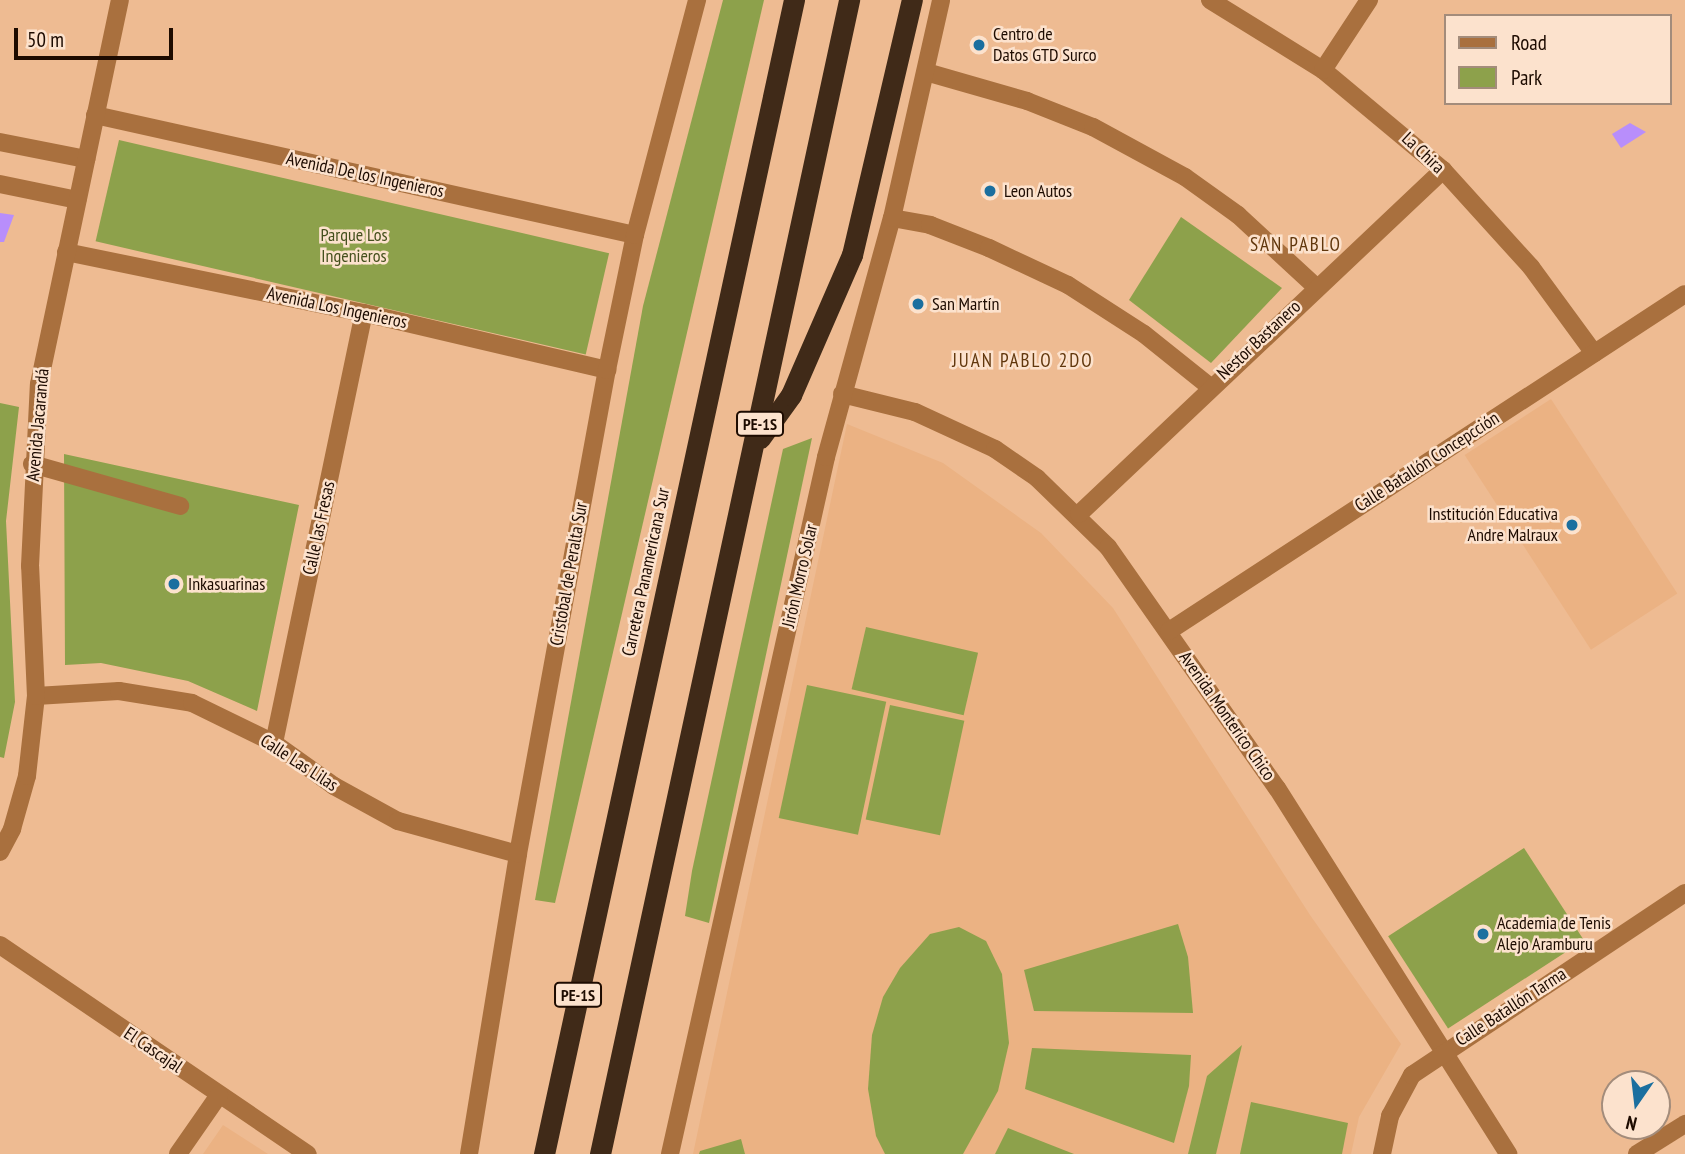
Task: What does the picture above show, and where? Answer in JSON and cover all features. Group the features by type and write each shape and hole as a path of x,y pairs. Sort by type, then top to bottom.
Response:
{"highway":[{"name":"Carretera Panamericana Sur","path":"544,1154 794,0"},
{"name":"PE-1S","path":"600,1154 755,446 849,0"},
{"path":"755,446 791,395 852,255 912,0"}],"street":[{"name":"Avenida Jacarandá","path":"0,852 12,829 27,776 36,696 30,566 32,464 39,384 120,0"},
{"name":"Cristobal de Peralta Sur","path":"468,1154 517,854 607,370 635,235 697,0"},
{"name":"Jirón Morro Solar","path":"670,1154 842,394 892,218 941,0"},
{"name":"La Chira","path":"1210,0 1323,69 1443,170 1531,267 1594,353"},
{"path":"1323,69 1369,0"},
{"path":"926,72 1027,101 1093,127 1185,177 1238,215 1316,287"},
{"name":"Avenida De los Ingenieros","path":"95,115 635,235"},
{"path":"0,142 86,159"},
{"name":"Nestor Bastanero","path":"1079,514 1209,386 1443,170"},
{"path":"0,184 77,200"},
{"path":"892,218 965,239 1068,285 1144,334 1209,386"},
{"name":"Avenida Los Ingenieros","path":"66,252 364,313 607,370"},
{"name":"Calle Batallón Concepcción","path":"1169,631 1685,294"},
{"name":"Calle las Fresas","path":"274,743 364,313"},
{"name":"Avenida Monterico Chico","path":"842,394 915,412 961,431 1037,478 1079,514 1169,631 1277,788 1508,1154"},
{"path":"32,464 180,506"},
{"name":"Calle Las Lilas","path":"36,696 119,691 192,703 274,743 334,786 398,821 517,854"},
{"name":"Calle Batallón Tarma","path":"1382,1154 1399,1095 1412,1075 1685,893"},
{"name":"El Cascajal","path":"0,945 308,1154"},
{"path":"178,1154 219,1095"},
{"path":"1637,1154 1685,1124"}],"shaded area":[{"path":"1630,123 1646,132 1621,148 1612,134"},
{"path":"0,213 14,215 4,242 0,242"},
{"name":"Institución Educativa Andre Malraux","path":"1551,399 1677,594 1591,650 1465,455"},
{"path":"847,424 943,463 1041,533 1113,608 1310,915 1401,1044 1359,1117 1351,1154 693,1154"},
{"path":"223,1125 268,1154 203,1154"}],"green space":[{"path":"723,0 764,0 555,903 535,900 643,306"},
{"name":"Parque Los Ingenieros","path":"119,140 609,253 586,354 96,241"},
{"path":"1181,217 1282,288 1211,363 1129,300"},
{"path":"0,403 19,407 6,521 15,702 4,758 0,757"},
{"path":"812,438 709,923 685,916 692,871 783,449"},
{"name":"Inkasuarinas","path":"64,454 299,505 257,711 188,681 101,663 65,665"},
{"path":"866,627 978,653 964,715 852,689"},
{"path":"807,685 886,702 858,835 779,818"},
{"path":"890,705 964,721 940,835 866,819"},
{"name":"Academia de Tenis Alejo Aramburu","path":"1524,848 1584,940 1448,1028 1388,936"},
{"path":"1178,924 1188,957 1193,1013 1034,1011 1024,970"},
{"path":"959,927 986,941 1002,974 1009,1043 998,1091 963,1154 885,1154 876,1136 868,1089 872,1035 883,997 900,968 930,934"},
{"path":"1242,1045 1216,1154 1188,1154 1207,1076"},
{"path":"1032,1048 1191,1055 1189,1086 1174,1143 1025,1089"},
{"path":"1251,1102 1348,1123 1342,1154 1240,1154"},
{"path":"1008,1128 1074,1154 995,1154"},
{"path":"741,1139 745,1154 699,1154 700,1151"}],"place":[{"name":"Centro de Datos GTD Surco","path":"979,45"},
{"name":"Leon Autos","path":"990,191"},
{"name":"San Martín","path":"918,304"},
{"name":"Institución Educativa Andre Malraux","path":"1572,525"},
{"name":"Inkasuarinas","path":"174,584"},
{"name":"Academia de Tenis Alejo Aramburu","path":"1483,934"}],"district":[{"name":"SAN PABLO","path":"1296,245"},
{"name":"JUAN PABLO 2DO","path":"1023,361"}]}
